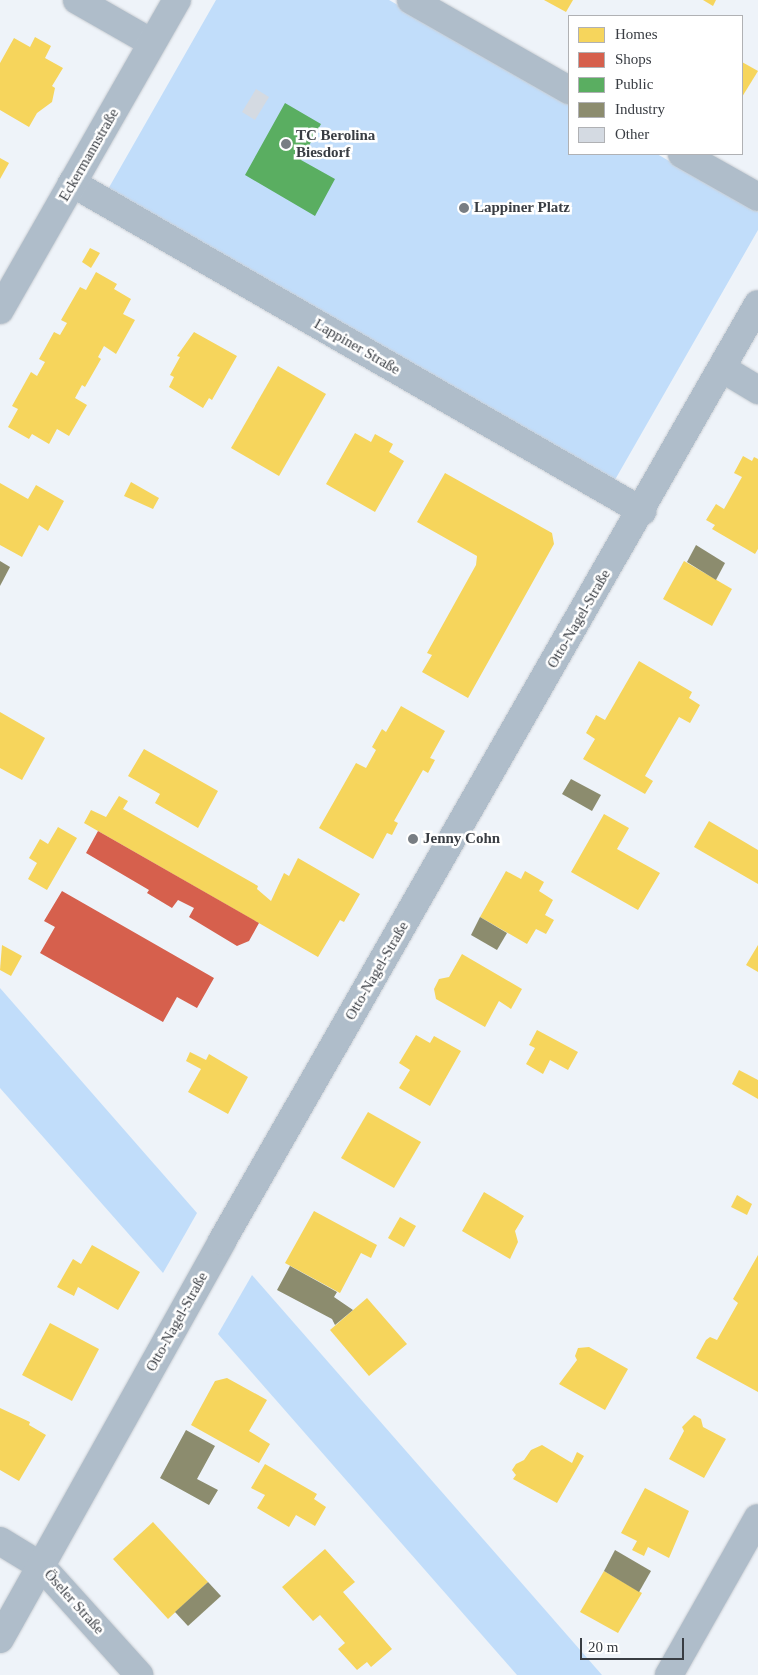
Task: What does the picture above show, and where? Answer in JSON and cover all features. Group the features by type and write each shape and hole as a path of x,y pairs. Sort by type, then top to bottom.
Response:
{"street":[{"path":"77,0 152,43"},
{"name":"Eckermannstraße","path":"0,310 177,0"},
{"path":"411,0 568,89"},
{"path":"684,155 758,197"},
{"name":"Lappiner Straße","path":"72,184 642,511"},
{"name":"Otto-Nagel-Straße","path":"0,1639 222,1241 642,511 758,304"},
{"path":"722,369 758,390"},
{"path":"669,1675 758,1518"},
{"name":"Öseler Straße","path":"0,1541 41,1566 138,1675"}],"shaded area":[{"path":"216,0 389,0 568,102 568,155 659,155 758,212 758,230 612,485 107,191"},
{"path":"0,988 197,1213 163,1273 0,1088"},
{"path":"252,1275 602,1675 517,1675 218,1334"}],"building: Homes":[{"path":"544,0 573,0 566,12"},
{"path":"703,0 716,0 713,6"},
{"path":"35,37 51,46 45,58 63,68 52,86 55,88 52,102 37,113 29,127 0,110 0,63 14,38 30,47"},
{"path":"743,63 758,71 743,95"},
{"path":"0,158 9,163 0,179"},
{"path":"90,248 100,253 91,268 82,262"},
{"path":"96,272 117,284 114,289 131,299 123,314 135,320 116,354 104,346 98,357 101,359 85,387 82,385 75,398 87,405 69,436 57,429 49,444 32,434 29,439 8,427 18,409 12,406 31,372 37,376 45,362 39,359 54,332 60,335 67,323 61,320 80,287 86,290"},
{"path":"194,332 237,356 212,400 209,398 203,408 169,387 174,377 170,375 180,357 177,356"},
{"path":"278,366 326,394 279,476 231,448"},
{"path":"355,433 371,442 375,434 393,444 389,452 404,461 375,512 326,484"},
{"path":"743,456 752,461 754,457 758,459 758,549 755,554 712,529 715,525 706,520 716,504 724,509 742,477 734,473"},
{"path":"445,473 552,533 554,544 468,698 422,672 432,655 427,653 476,565 477,556 417,522"},
{"path":"131,482 159,498 153,509 124,496"},
{"path":"0,483 28,499 36,485 64,501 48,531 39,525 22,557 0,545"},
{"path":"684,561 732,589 712,626 663,599"},
{"path":"639,661 692,692 689,698 700,705 690,723 679,717 645,776 653,781 645,794 583,759 595,739 586,733 596,715 605,720"},
{"path":"401,706 445,731 430,758 435,760 428,773 423,770 394,821 398,823 392,835 387,833 373,859 319,828 356,763 366,768 376,750 372,747 382,729 386,732"},
{"path":"0,712 45,738 22,780 0,768"},
{"path":"144,749 218,791 198,828 155,803 160,794 128,776"},
{"path":"119,796 128,801 123,809 258,886 257,889 271,901 284,873 289,876 298,858 360,894 344,922 340,920 318,957 84,823 91,810 106,817"},
{"path":"604,814 629,828 617,849 660,873 638,910 571,872"},
{"path":"709,821 758,850 758,884 694,847"},
{"path":"58,827 77,838 47,890 28,879 37,863 29,858 40,839 48,844"},
{"path":"506,871 521,879 525,871 544,882 539,891 553,900 545,915 554,920 546,934 536,929 527,944 480,917"},
{"path":"2,945 22,956 11,976 0,970"},
{"path":"758,945 758,972 746,965"},
{"path":"462,954 522,989 511,1009 499,1001 485,1027 436,999 434,989 439,979 449,977"},
{"path":"537,1030 578,1052 568,1070 550,1060 543,1074 526,1064 535,1048 529,1045"},
{"path":"416,1035 430,1043 434,1036 461,1051 430,1106 399,1088 410,1070 399,1063"},
{"path":"190,1052 206,1060 209,1054 248,1077 228,1114 188,1092 201,1069 186,1061"},
{"path":"739,1070 758,1080 758,1099 732,1084"},
{"path":"368,1112 421,1142 394,1188 341,1158"},
{"path":"484,1192 524,1216 515,1231 518,1242 510,1259 462,1231"},
{"path":"737,1195 752,1204 747,1215 731,1207"},
{"path":"314,1211 377,1245 371,1258 361,1253 340,1293 285,1263"},
{"path":"400,1217 416,1226 404,1247 388,1238"},
{"path":"92,1245 140,1272 118,1310 78,1287 74,1296 57,1287 73,1259 81,1264"},
{"path":"758,1255 758,1392 696,1358 706,1340 710,1337 717,1340 738,1303 733,1299"},
{"path":"367,1298 407,1344 369,1376 330,1330"},
{"path":"50,1323 99,1349 72,1401 22,1375"},
{"path":"589,1347 628,1369 605,1410 559,1384 577,1360 575,1356 578,1348"},
{"path":"227,1378 267,1400 249,1431 270,1444 259,1463 191,1425 215,1381"},
{"path":"0,1408 30,1422 29,1425 46,1435 19,1481 0,1470"},
{"path":"694,1415 701,1419 703,1427 726,1439 704,1478 669,1459 684,1431 682,1427"},
{"path":"542,1445 572,1463 577,1452 584,1456 557,1503 513,1479 516,1475 512,1470 516,1464 524,1460 531,1450"},
{"path":"265,1464 317,1494 314,1499 326,1507 315,1526 296,1515 289,1527 257,1508 265,1495 251,1488"},
{"path":"645,1488 689,1511 669,1558 648,1547 644,1556 632,1550 637,1541 621,1533"},
{"path":"153,1522 208,1582 168,1619 113,1559"},
{"path":"325,1549 355,1582 343,1592 392,1649 371,1667 367,1662 357,1670 338,1649 345,1643 320,1615 313,1621 282,1587"},
{"path":"604,1571 642,1593 618,1633 580,1612"}],"building: Shops":[{"path":"98,831 259,923 249,941 237,946 189,917 194,908 178,900 172,908 147,893 149,890 86,853"},
{"path":"62,891 214,978 197,1008 177,997 163,1022 40,953 55,927 44,921"}],"building: Public":[{"name":"TC Berolina Biesdorf","path":"285,103 321,124 301,160 335,179 315,216 245,175"}],"building: Industry":[{"path":"696,545 725,563 716,580 687,562"},
{"path":"0,561 10,567 0,586"},
{"path":"571,779 601,795 592,811 562,794"},
{"path":"480,917 507,933 497,950 471,935"},
{"path":"290,1266 337,1292 334,1297 353,1310 335,1325 332,1319 277,1290"},
{"path":"186,1430 215,1446 197,1479 218,1490 209,1505 160,1478"},
{"path":"615,1550 651,1571 639,1592 604,1571"},
{"path":"208,1582 221,1596 188,1626 175,1612"}],"building: Other":[{"path":"256,89 269,97 255,120 242,112"}],"place":[{"name":"TC Berolina Biesdorf","path":"286,144"},
{"name":"Lappiner Platz","path":"464,208"},
{"name":"Jenny Cohn","path":"413,839"}]}
